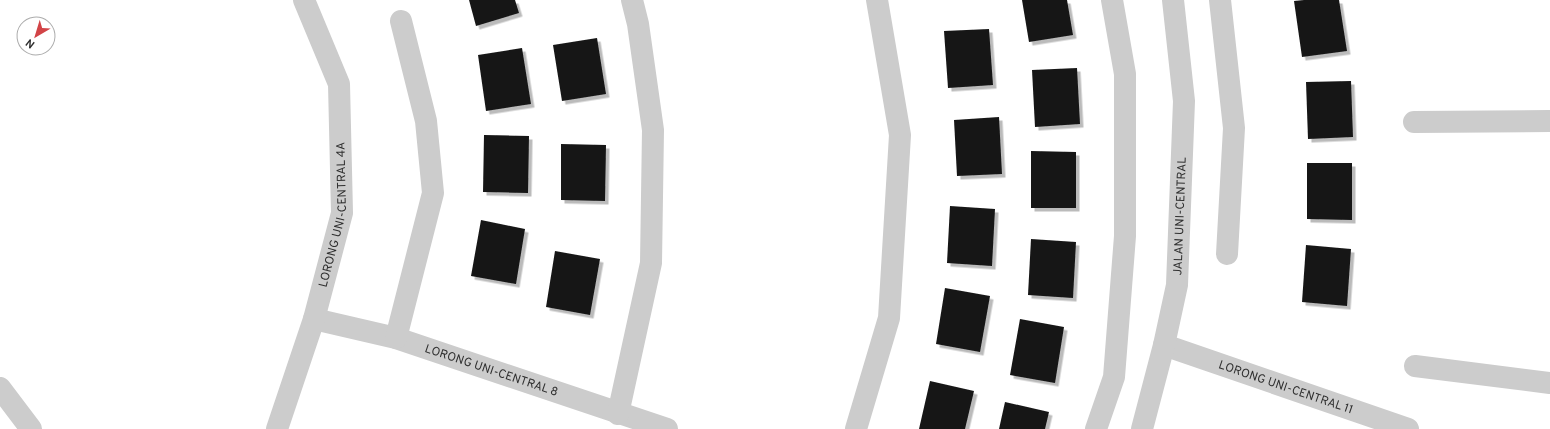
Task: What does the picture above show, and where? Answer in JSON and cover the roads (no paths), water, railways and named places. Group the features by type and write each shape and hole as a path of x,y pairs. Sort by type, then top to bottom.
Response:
{"street":[{"name":"LORONG UNI-CENTRAL 4A","path":"277,429 314,319 342,213 339,84 304,0"},
{"path":"618,414 651,263 653,130 638,24 632,0"},
{"path":"856,429 889,318 900,135 877,0"},
{"path":"1096,429 1114,377 1125,236 1125,74 1112,0"},
{"name":"JALAN UNI-CENTRAL","path":"1142,429 1164,345 1177,285 1184,101 1173,0"},
{"path":"1220,0 1234,128 1227,254"},
{"path":"396,338 433,193 426,121 401,21"},
{"path":"1414,122 1550,121"},
{"name":"LORONG UNI-CENTRAL 8","path":"314,319 396,338 618,414 667,429"},
{"name":"LORONG UNI-CENTRAL 11","path":"1164,345 1408,429"},
{"path":"1415,366 1550,383"},
{"path":"0,388 31,429"}]}
